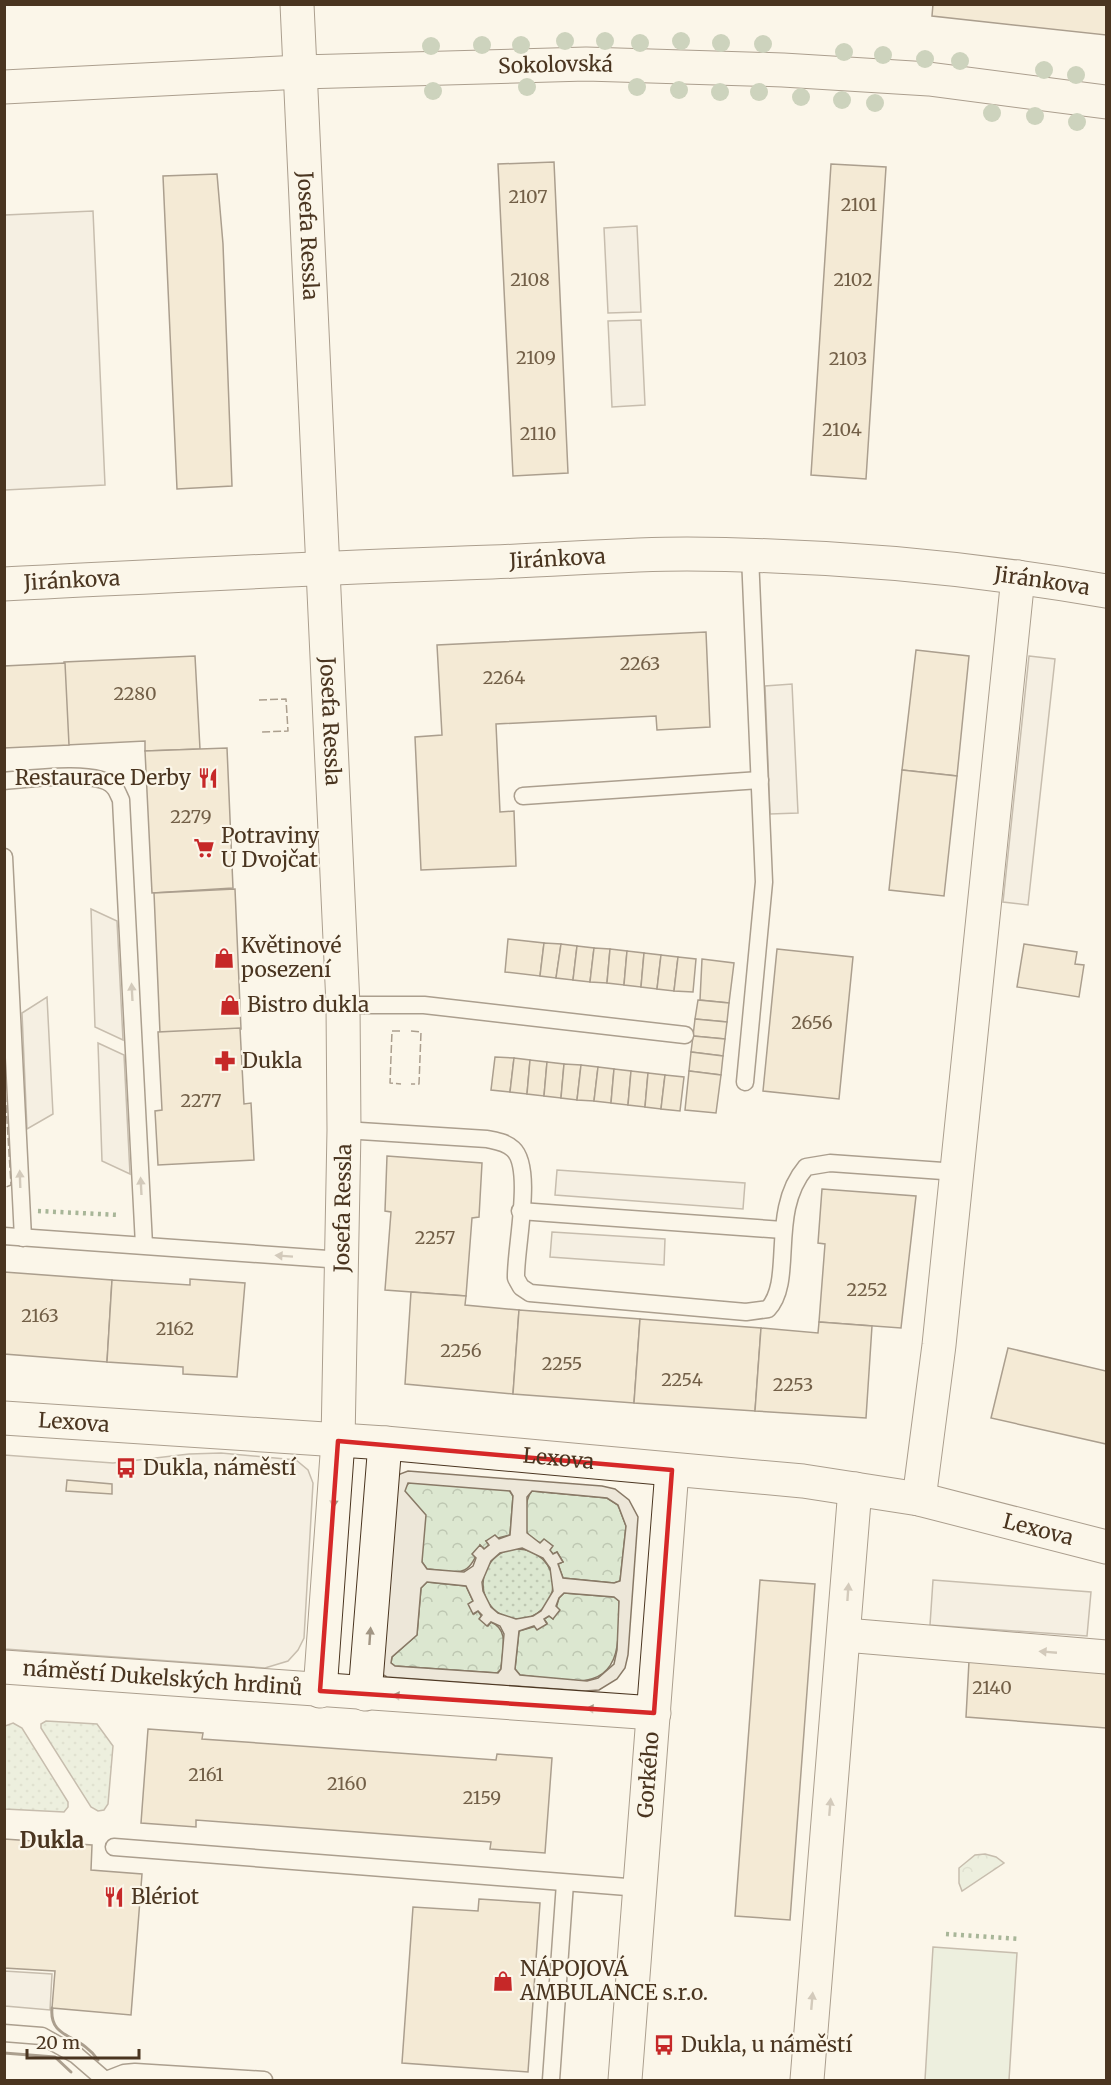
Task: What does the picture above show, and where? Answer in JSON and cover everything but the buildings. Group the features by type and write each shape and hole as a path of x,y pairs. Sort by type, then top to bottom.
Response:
{"street":[{"name":"Josefa Ressla","path":"297,4 321,567 343,1005 344,1130 338,1441"},
{"name":"Sokolovská","path":"4,87 301,72 586,64 772,69 929,79 1107,102"},
{"name":"Jiránkova","path":"4,584 321,567 684,554 902,566 1018,577 1107,591"},
{"path":"919,1499 939,1345 1018,577"},
{"name":"Lexova","path":"4,1418 385,1443 803,1481 919,1499 1107,1547"},
{"name":"náměstí Dukelských hrdinů","path":"320,1691 338,1441"},
{"path":"365,1694 385,1443"},
{"name":"Gorkého","path":"625,2080 672,1470"},
{"path":"807,2080 845,1635 855,1489"},
{"path":"845,1635 1107,1657"},
{"name":"náměstí Dukelských hrdinů","path":"4,1667 654,1713"}],"lane":[{"path":"745,1082 764,882 750,556"},
{"path":"4,781 82,777 100,779 114,786 121,800 144,1245"},
{"path":"523,796 759,780"},
{"path":"4,856 23,1238"},
{"path":"343,1005 424,1005 685,1035"},
{"path":"344,1130 487,1139 504,1143 514,1149 523,1174 516,1278 521,1287 530,1293 746,1311 768,1309 774,1303 778,1290 788,1197 806,1167 830,1163 957,1172"},
{"path":"520,1211 783,1230"},
{"path":"4,1236 342,1260"},
{"path":"114,1847 640,1888"},
{"path":"551,2080 565,1883"},
{"path":"4,2033 42,2036 76,2055 106,2080 124,2073 135,2072 264,2080"}],"highlighted area":[{"path":"338,1441 672,1470 654,1713 320,1691"}],"green space":[{"path":"410,1482 509,1490 513,1496 510,1535 486,1541 489,1545 484,1549 480,1545 467,1569 454,1572 427,1569 422,1562 404,1488"},
{"path":"532,1491 607,1498 618,1505 626,1526 620,1581 614,1583 563,1578 558,1564 563,1562 557,1552 553,1554 549,1550 552,1546 535,1541 530,1537 526,1528 525,1514"},
{"path":"511,1549 525,1549 538,1555 547,1564 553,1577 551,1597 543,1609 525,1619 511,1619 498,1613 489,1604 483,1591 483,1577 489,1564 498,1555"},
{"path":"427,1582 466,1586 473,1601 474,1614 478,1611 488,1626 491,1622 501,1630 503,1648 501,1669 497,1673 395,1666 391,1663 392,1657 417,1635 421,1588"},
{"path":"564,1593 614,1597 619,1601 618,1638 614,1657 607,1670 597,1677 584,1680 569,1681 520,1675 515,1669 519,1631 547,1623 544,1619 549,1616 553,1619 559,1598"},
{"path":"46,1721 97,1724 113,1746 108,1804 104,1810 98,1811 91,1807 41,1728 41,1724"},
{"path":"13,1723 22,1728 68,1802 68,1807 64,1812 5,1809 5,1726"},
{"path":"985,1854 996,1857 1004,1863 962,1891 959,1883 959,1868 975,1855"},
{"path":"933,1947 1017,1953 1009,2080 925,2080"}],"shaded area":[{"path":"93,211 105,485 5,490 5,215"},
{"path":"637,226 641,312 608,313 604,228"},
{"path":"641,320 645,405 612,407 608,321"},
{"path":"1029,656 1055,659 1028,905 1003,902"},
{"path":"792,684 798,813 770,814 765,686"},
{"path":"91,909 117,921 123,1040 95,1027"},
{"path":"47,997 53,1114 27,1129 22,1013"},
{"path":"98,1043 124,1055 130,1174 102,1161"},
{"path":"557,1170 745,1183 743,1209 555,1195"},
{"path":"552,1232 665,1239 664,1265 550,1257"},
{"path":"221,1453 296,1460 308,1470 313,1483 304,1638 298,1650 288,1661 265,1668 5,1649 4,1455 113,1463 189,1454"},
{"path":"408,1471 602,1486 615,1489 629,1500 638,1517 628,1655 625,1668 617,1679 599,1690 585,1691 387,1677 380,1673 395,1481 400,1474","holes":["408,1483 510,1491 513,1496 510,1535 499,1539 495,1535 486,1541 489,1545 484,1549 480,1545 472,1554 476,1558 473,1566 464,1572 427,1569 422,1562 426,1515 405,1491","532,1491 607,1498 618,1505 626,1526 620,1581 614,1583 563,1578 558,1564 563,1562 557,1552 553,1554 550,1550 553,1546 544,1539 540,1543 527,1533 527,1497","522,1548 543,1558 550,1568 553,1591 541,1611 533,1616 516,1619 498,1613 491,1607 483,1591 482,1582 491,1561 500,1553","427,1582 466,1586 473,1601 468,1604 473,1614 478,1611 482,1615 479,1619 487,1626 491,1622 500,1626 504,1634 501,1669 498,1673 395,1666 391,1663 392,1657 417,1635 421,1588","564,1593 614,1597 619,1601 617,1650 614,1664 598,1678 587,1681 520,1675 515,1669 519,1631 534,1626 537,1630 547,1624 544,1619 549,1616 553,1619 560,1610 556,1606"]},
{"path":"933,1580 1091,1592 1087,1636 930,1625"},
{"path":"4,1971 52,1974 50,2010 5,2006"}],"hedge":[{"path":"38,1211 119,1215"},
{"path":"946,1934 1019,1939"}],"fence":[{"path":"259,700 286,699 288,731 260,732"},
{"path":"400,1031 392,1031 390,1083 401,1084"},
{"path":"411,1031 421,1032 419,1084 411,1084"},
{"path":"4,1072 11,1185 4,1188"}],"wall":[{"path":"52,2008 55,2026 91,2051 98,2060"},
{"path":"4,2053 55,2057 71,2072"}],"place":[{"name":"Restaurace Derby","path":"208,778"},
{"name":"Potraviny U Dvojčat","path":"204,848"},
{"name":"Květinové posezení","path":"224,958"},
{"name":"Bistro dukla","path":"230,1005"},
{"name":"Dukla","path":"225,1061"},
{"name":"Dukla, náměstí","path":"126,1468"},
{"name":"Blériot","path":"114,1897"},
{"name":"NÁPOJOVÁ AMBULANCE s.r.o.","path":"503,1981"},
{"name":"Dukla, u náměstí","path":"664,2045"}],"district":[{"name":"Dukla","path":"52,1840"}]}
